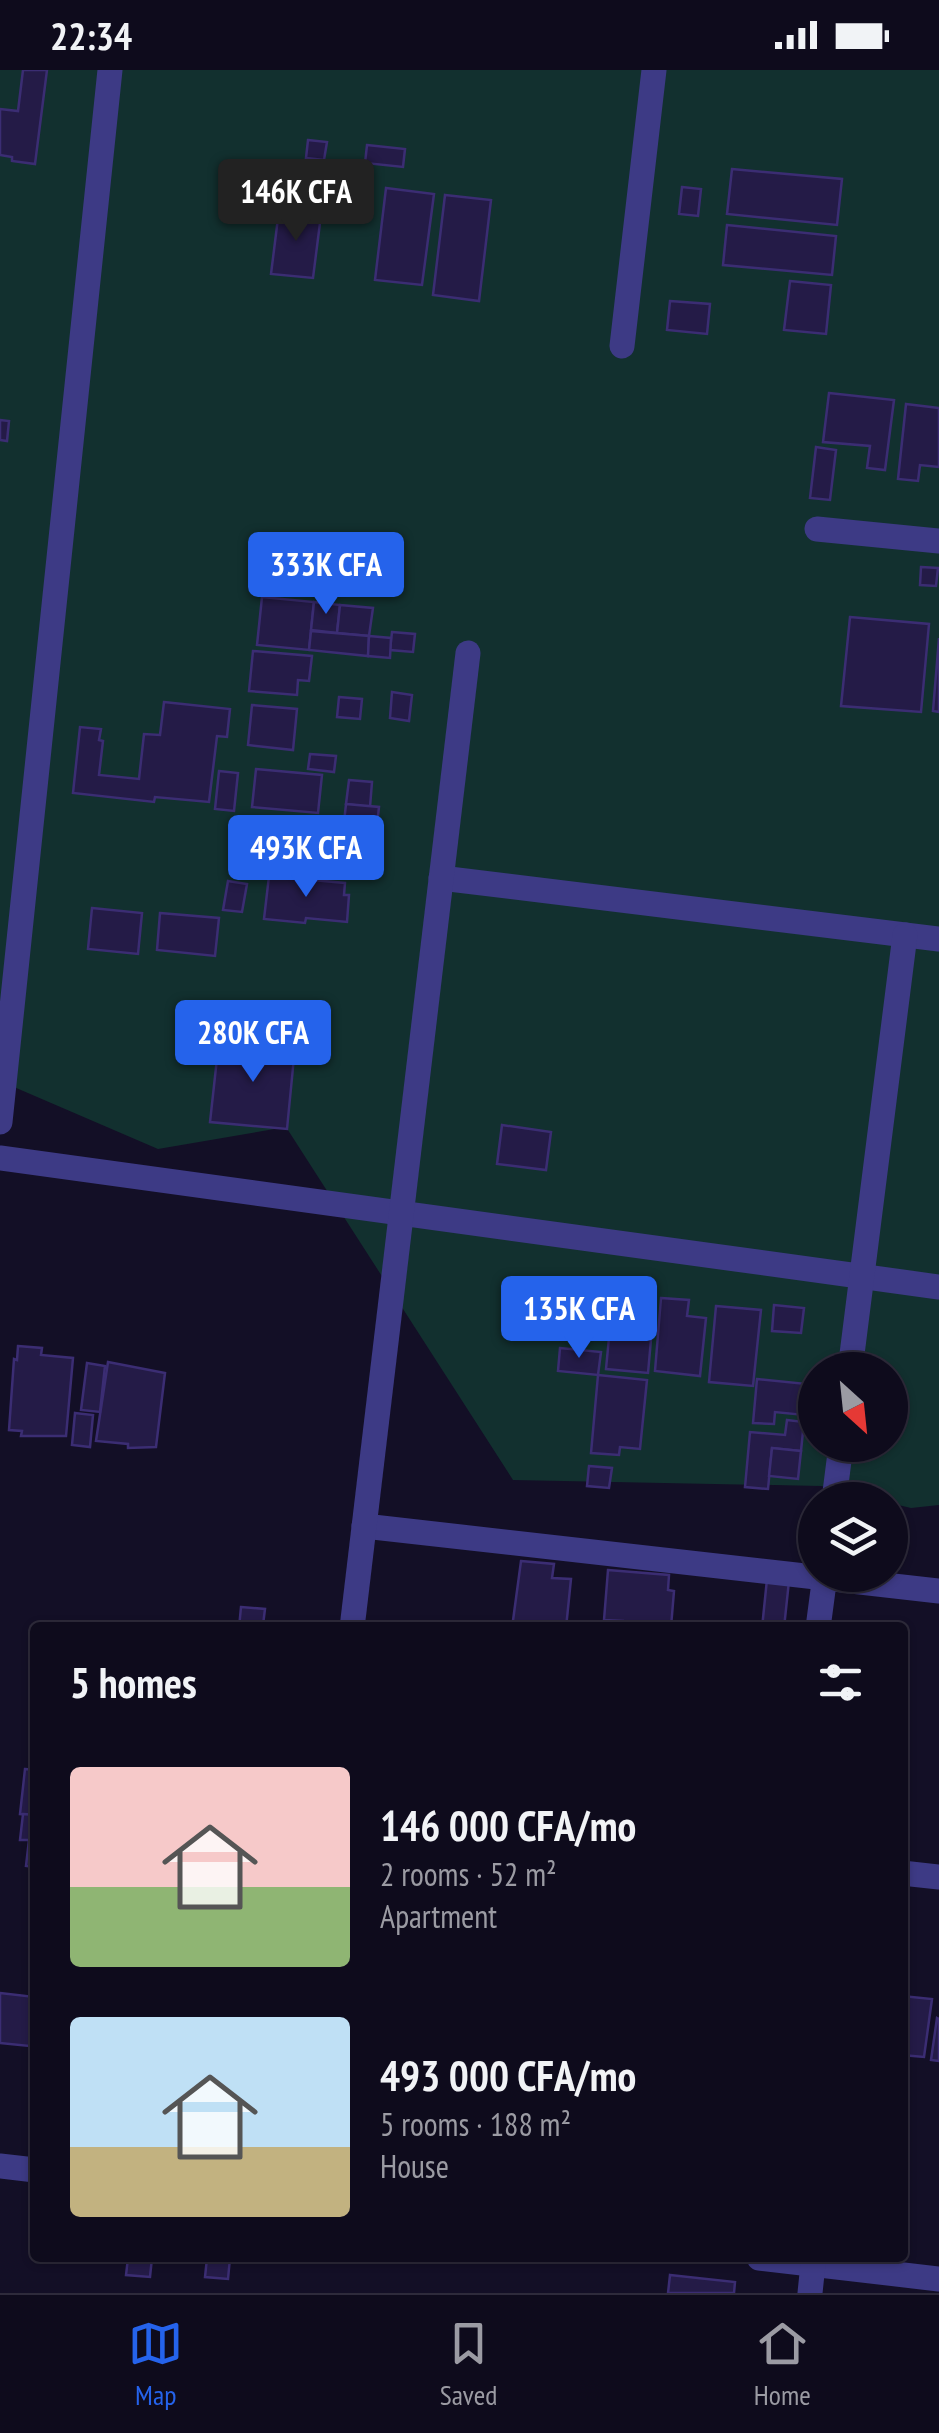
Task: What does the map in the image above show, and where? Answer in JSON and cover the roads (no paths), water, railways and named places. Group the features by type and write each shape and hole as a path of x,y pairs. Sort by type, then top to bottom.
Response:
{"street":[{"path":"0,1122 9,959 110,70"},
{"path":"622,346 654,70"},
{"path":"817,528 939,541"},
{"path":"353,1622 468,652"},
{"path":"441,878 939,939"},
{"path":"852,1352 905,935"},
{"path":"0,1158 939,1287"},
{"path":"364,1526 798,1573"},
{"path":"908,1587 939,1591"},
{"path":"819,1622 823,1592"},
{"path":"908,1874 939,1877"},
{"path":"0,2166 30,2169"},
{"path":"795,2262 939,2279"},
{"path":"810,2293 813,2264"}]}
